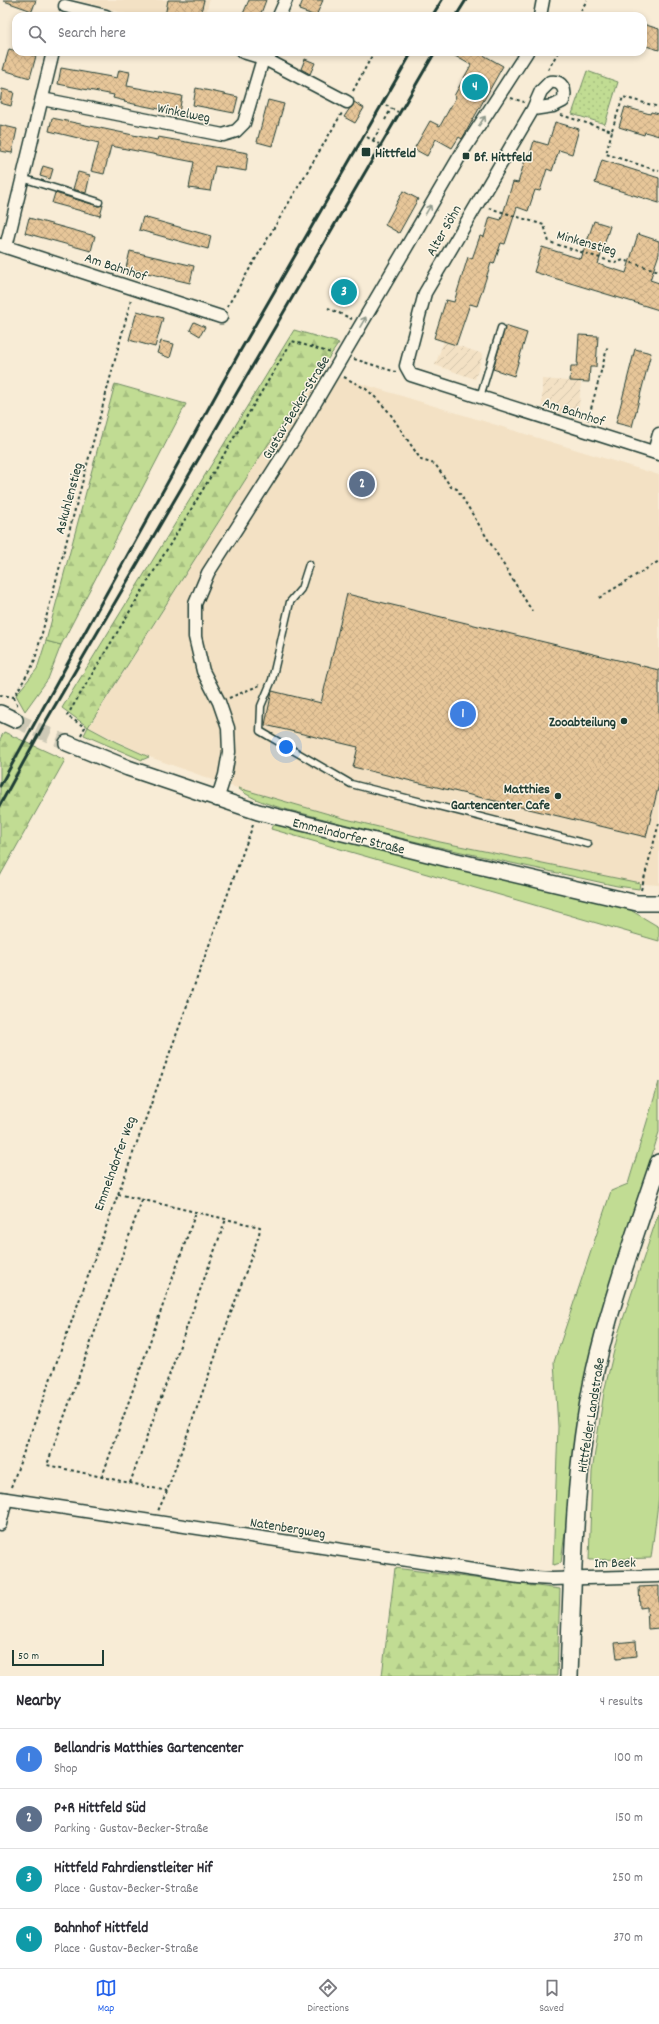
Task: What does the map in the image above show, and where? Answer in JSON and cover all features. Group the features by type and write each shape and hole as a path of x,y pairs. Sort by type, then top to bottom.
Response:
{"main road":[{"name":"Hittfelder Landstraße","path":"570,1676 572,1578 577,1498 586,1422 599,1355 618,1289 659,1163"}],"street":[{"path":"281,12 286,0"},
{"path":"541,12 543,0"},
{"path":"64,7 87,12"},
{"path":"3,246 22,178 52,56"},
{"name":"Winkelweg","path":"42,99 223,135 236,131 244,123 264,56"},
{"path":"266,56 347,102"},
{"name":"Gustav-Becker-Straße","path":"217,800 225,775 229,752 228,728 219,702 202,664 195,637 195,604 208,573 298,432 461,154 524,56"},
{"path":"529,106 553,106 563,101 565,94 561,84 554,81 547,84"},
{"name":"Alter Söhn","path":"411,375 406,366 425,292 529,106 547,84"},
{"name":"Am Bahnhof","path":"3,246 134,287 221,317"},
{"name":"Am Bahnhof","path":"411,375 657,453"},
{"path":"657,453 659,434"},
{"path":"0,713 15,720"},
{"name":"Emmelndorfer Straße","path":"74,740 128,768 217,800 258,812 448,859 637,903 659,913"},
{"name":"Emmelndorfer Straße","path":"637,903 659,903"},
{"path":"0,1524 3,1499"},
{"name":"Natenbergweg","path":"3,1499 519,1577 572,1578"},
{"name":"Im Beek","path":"572,1578 659,1576"}],"lane":[{"path":"22,178 99,202"},
{"path":"480,397 501,328"},
{"path":"309,564 301,590 290,602 272,680 261,706 260,731 351,784 588,844"}],"path":[{"path":"580,12 587,0"},
{"path":"221,317 347,102 372,56"},
{"path":"547,84 549,69 556,56"},
{"path":"659,107 623,97 606,154 659,171"},
{"path":"516,100 529,106 612,131"},
{"path":"386,105 398,112"},
{"path":"385,120 392,108"},
{"path":"373,140 380,129"},
{"path":"367,137 379,144"},
{"name":"Minkenstieg","path":"475,204 544,225 549,242 616,263 623,260 659,271"},
{"name":"Askuhlenstieg","path":"0,695 14,697 34,663 134,287"},
{"path":"328,308 362,324"},
{"path":"74,740 85,727 67,716 292,341 411,375"},
{"path":"586,431 608,345"},
{"path":"342,376 366,389 374,396 389,412 421,460 435,464 451,487 457,490 532,610"},
{"path":"599,598 659,561"},
{"path":"219,702 272,680"},
{"name":"Emmelndorfer Weg","path":"3,1499 118,1194 258,812"},
{"path":"637,903 659,823"},
{"path":"118,1194 260,1227 259,1235 168,1491 152,1522"},
{"path":"142,1200 47,1465 168,1491"},
{"path":"102,1477 196,1212"},
{"path":"130,1483 226,1219"}],"shaded area":[{"path":"76,0 209,0 207,12 120,12"},
{"path":"444,341 483,354 475,379 435,365"},
{"path":"320,371 659,475 659,885 644,884 440,842 346,819 227,785 147,756 89,727 263,452"},
{"path":"542,379 581,382 578,418 542,407"}],"green space":[{"path":"587,71 618,82 605,124 572,114"},
{"path":"294,330 339,343 263,452 88,727 62,708"},
{"path":"115,384 186,404 61,645 46,641"},
{"path":"46,641 61,645 48,679 25,711 16,695 37,669"},
{"path":"88,727 149,757 142,760 84,735"},
{"path":"4,732 65,760 0,876 0,739"},
{"path":"238,788 346,819 440,842 640,883 639,889 617,886 505,862 289,810 255,799"},
{"path":"273,824 627,908 659,927 659,941 271,829"},
{"path":"659,1082 659,1132 585,1376 561,1563 553,1565 558,1427 554,1362 611,1191 628,1184"},
{"path":"659,1212 659,1496 651,1558 589,1560 592,1472 604,1392 618,1334"},
{"path":"395,1568 560,1589 557,1676 382,1676"}],"building":[{"path":"4,0 36,0 32,11"},
{"path":"168,0 204,0 201,12 166,12"},
{"path":"249,0 266,0 262,12 244,12"},
{"path":"303,0 323,0 318,12 305,12 299,10"},
{"path":"647,25 659,29 659,50 647,46"},
{"path":"9,49 12,50 12,56 36,56 30,78 3,70"},
{"path":"455,56 485,56 503,66 462,139 459,137 452,148 436,139 427,156 414,149 430,121 440,126 471,65"},
{"path":"305,59 315,63 310,74 301,69"},
{"path":"61,68 117,78 119,70 130,72 127,86 182,96 179,113 124,102 125,101 113,98 114,95 58,84"},
{"path":"196,88 238,97 234,113 193,105"},
{"path":"2,89 14,92 11,106 0,103"},
{"path":"268,100 284,104 272,146 257,142"},
{"path":"354,102 364,108 355,123 344,117"},
{"path":"625,107 650,114 651,112 659,114 659,136 645,132 644,135 619,127"},
{"path":"52,118 157,140 158,137 248,153 246,171 215,166 210,191 189,188 194,162 111,146 104,174 91,171 99,143 49,131"},
{"path":"555,122 579,129 572,154 559,150 552,171 547,169 540,191 535,190 528,211 517,207 505,244 501,243 494,264 491,263 477,306 470,304 456,345 434,338 446,300 454,302 468,257 472,259 480,236 484,237 490,217 501,220 513,182 518,183 525,160 528,161 534,141 548,145"},
{"path":"0,125 17,129 12,153 0,151"},
{"path":"602,160 659,178 659,203 595,183"},
{"path":"43,166 53,169 50,179 40,176"},
{"path":"78,172 90,175 86,193 73,189"},
{"path":"403,191 418,199 399,233 385,225"},
{"path":"55,193 98,206 103,205 100,216 52,203"},
{"path":"143,217 211,236 208,249 139,230"},
{"path":"29,218 95,236 91,251 25,233"},
{"path":"594,221 610,226 598,264 626,273 638,234 659,241 659,254 650,280 659,283 659,310 534,272 542,247 581,259"},
{"path":"130,251 194,266 190,283 126,268"},
{"path":"341,280 355,289 347,303 332,295"},
{"path":"137,311 163,318 155,347 129,340"},
{"path":"194,322 205,327 200,336 190,330"},
{"path":"505,326 527,333 514,376 493,369"},
{"path":"579,335 598,336 596,367 590,367 589,382 570,381 571,366 577,366"},
{"path":"161,341 174,344 170,358 157,353"},
{"path":"635,349 651,353 632,427 616,423"},
{"path":"347,594 659,670 659,784 646,837 353,767 358,747 265,725 272,691 321,703"},
{"path":"659,1586 659,1628 648,1629 647,1607 640,1608 639,1587"},
{"path":"636,1641 637,1656 617,1658 615,1643"}],"tunnel":[{"path":"15,720 67,743"}],"railway":[{"path":"434,12 442,0"},
{"path":"458,12 466,0"},
{"path":"0,786 239,353 410,56"},
{"path":"0,805 46,721 433,56"}],"place":[{"name":"Bahnhof Hittfeld","path":"475,87"},
{"name":"Hittfeld","path":"366,152"},
{"name":"Bf. Hittfeld","path":"466,156"},
{"name":"Hittfeld Fahrdienstleiter Hif","path":"344,292"},
{"name":"P+R Hittfeld Süd","path":"362,484"},
{"name":"Bellandris Matthies Gartencenter","path":"463,714"},
{"name":"Zooabteilung","path":"624,721"},
{"name":"Matthies Gartencenter Cafe","path":"558,796"}]}
